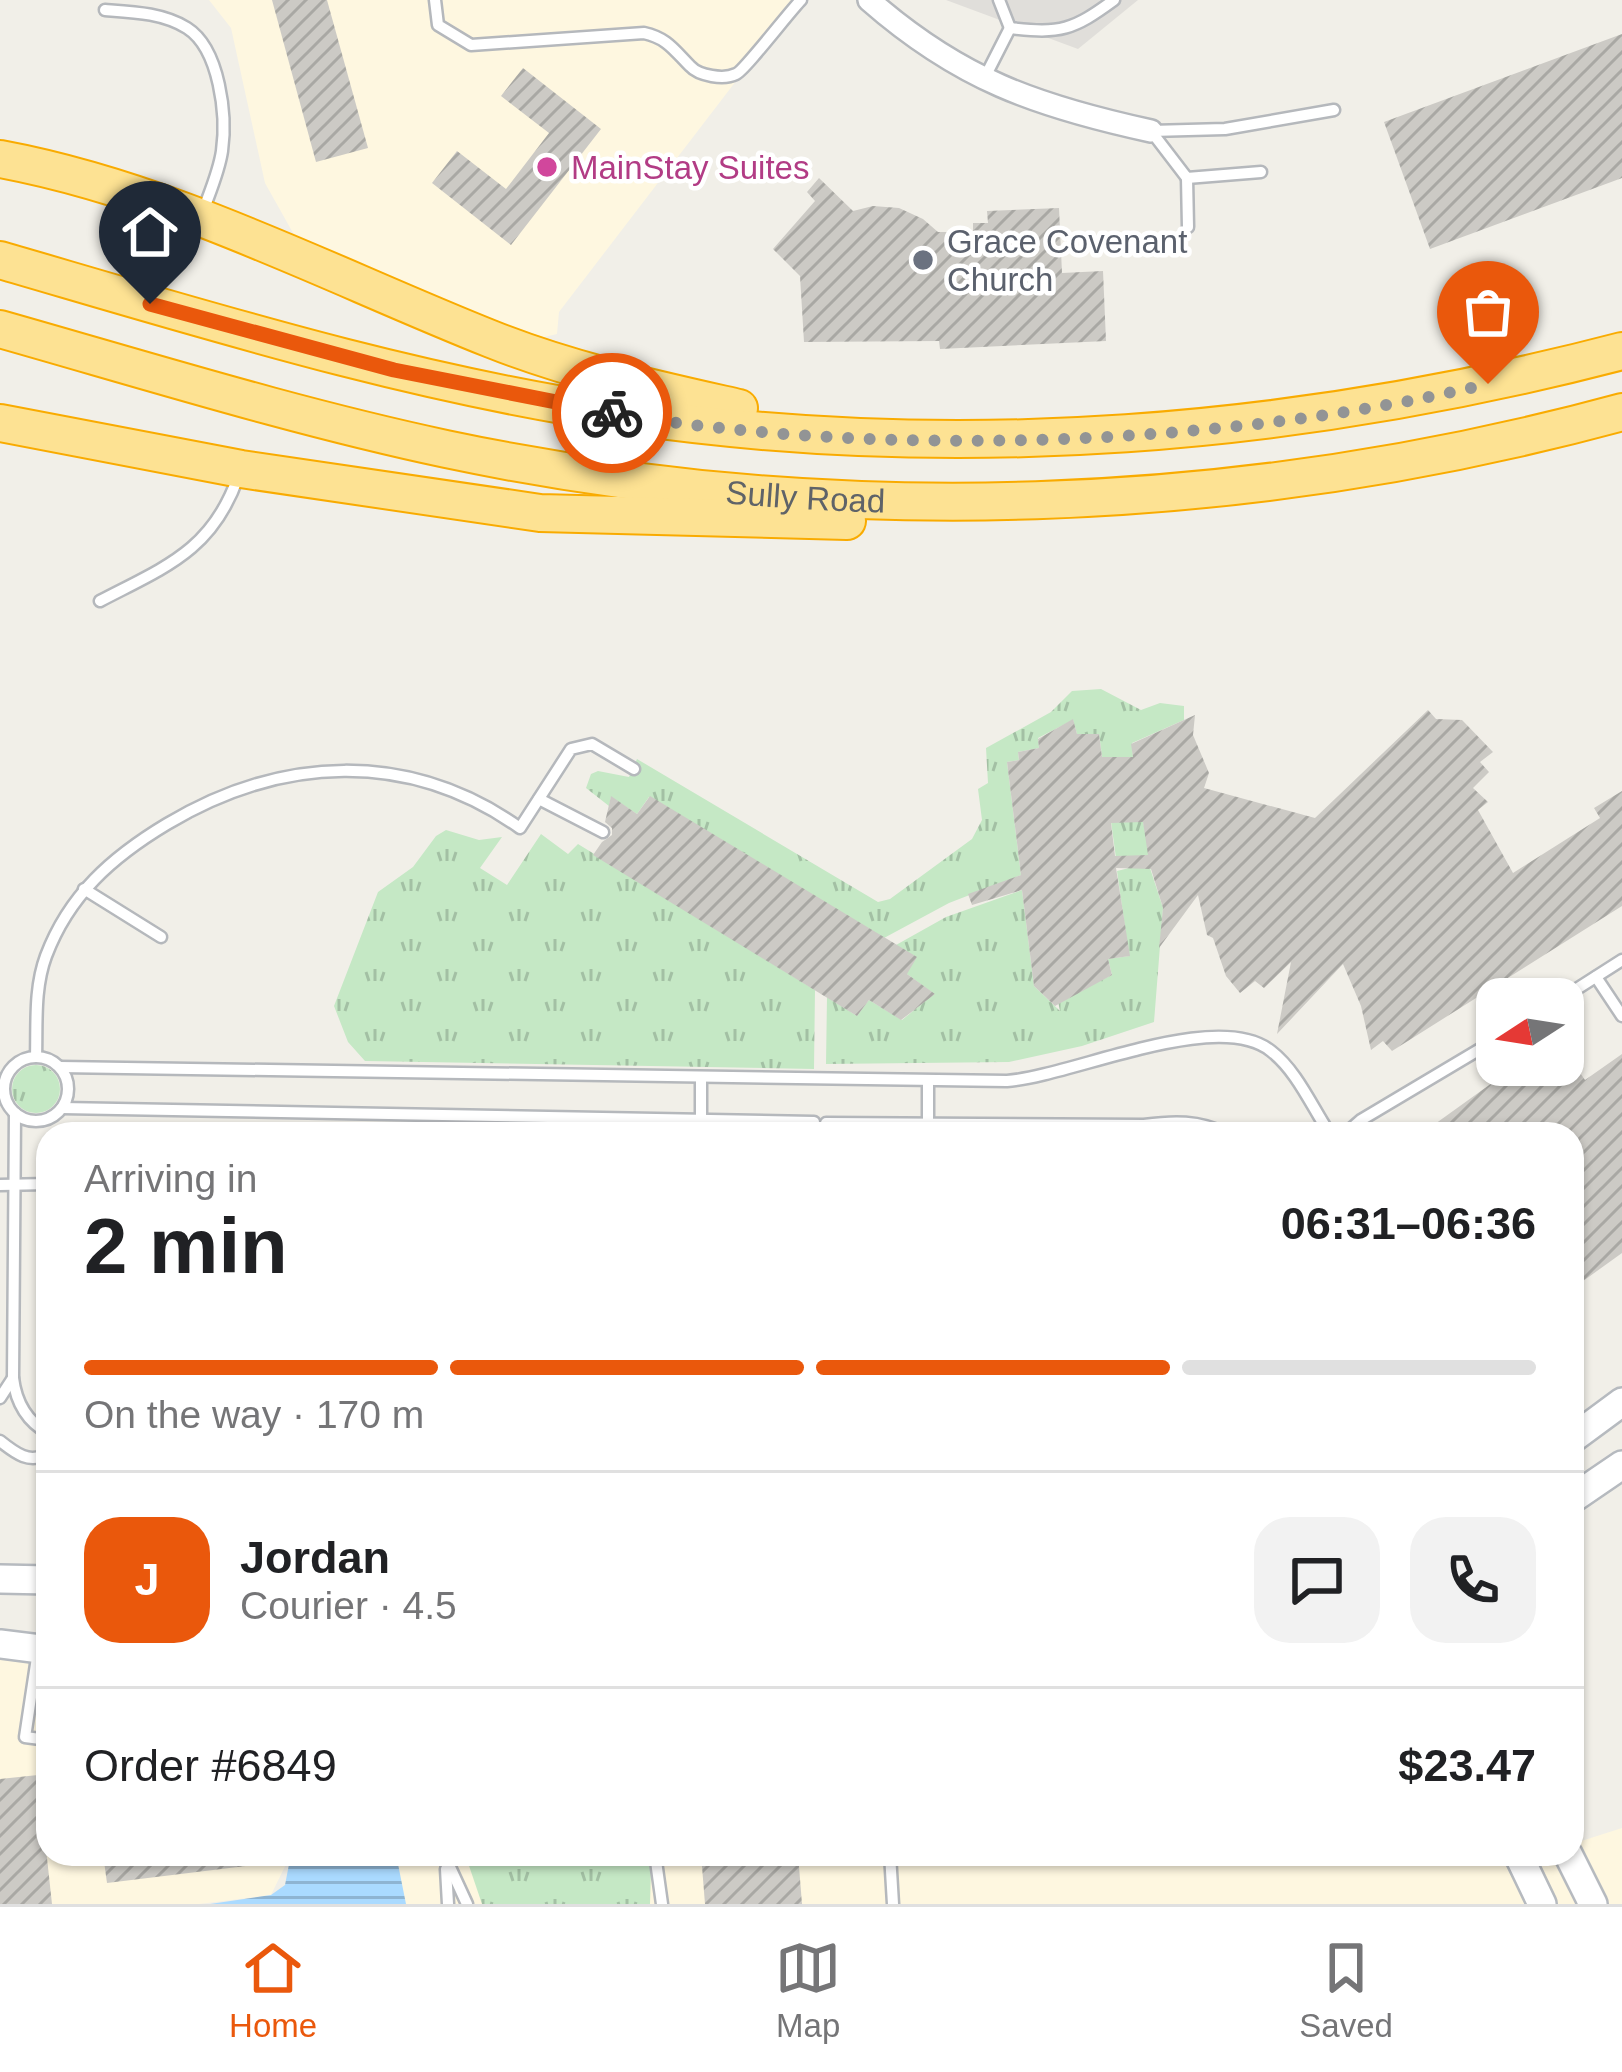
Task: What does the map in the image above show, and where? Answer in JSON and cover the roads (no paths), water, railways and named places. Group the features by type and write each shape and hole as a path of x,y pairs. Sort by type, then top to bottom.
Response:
{"highway":[{"path":"0,142 54,169"},
{"path":"0,159 54,169 201,218 495,340 605,377 763,413 1004,440"},
{"name":"Sully Road","path":"0,260 367,364 625,415 808,434 1004,440 1160,431 1356,410 1456,392 1622,351"},
{"name":"Sully Road","path":"0,328 388,435 614,478 901,502 1102,498 1260,484 1390,464 1622,412"},
{"path":"0,423 241,469 541,513 783,522 875,520 1102,498"}],"street":[{"path":"869,0 919,40 984,79 1066,112 1151,131"},
{"path":"1584,1430 1622,1402"},
{"path":"1584,1491 1622,1465"},
{"path":"0,1579 36,1580"},
{"path":"0,1644 36,1648"},
{"path":"1523,1866 1543,1904"},
{"path":"1574,1866 1593,1904"}],"lane":[{"path":"435,0 438,25 471,45 644,33 660,37 700,73 731,76 748,64 801,0"},
{"path":"984,79 1010,28 999,0"},
{"path":"1010,28 1048,33 1069,30 1114,0"},
{"path":"105,10 173,21 193,32 206,48 218,95 223,148 201,218"},
{"path":"1151,131 1225,129 1334,110"},
{"path":"1151,131 1186,178 1188,227"},
{"path":"1186,178 1262,172"},
{"path":"100,601 185,555 203,540 225,511 241,469"},
{"path":"36,1057 43,967 65,917 84,889 127,849 184,813 234,790 300,772 347,770 404,777 477,803 520,828 572,749 592,744 634,769"},
{"path":"539,799 603,832"},
{"path":"84,889 161,937"},
{"path":"1584,985 1622,960"},
{"path":"1596,977 1622,1016"},
{"path":"36,1421 19,1404 13,1378 14,1113 4,1091 8,1073 23,1059 36,1057 60,1067 1023,1080 1155,1045 1202,1038 1241,1039 1270,1051 1283,1064 1322,1122"},
{"path":"1362,1122 1476,1052"},
{"path":"14,1113 31,1121 49,1118 62,1108 68,1085 60,1067"},
{"path":"701,1078 701,1120"},
{"path":"928,1081 928,1122"},
{"path":"62,1108 780,1122"},
{"path":"0,1185 36,1184"},
{"path":"0,1397 13,1378"},
{"path":"0,1441 22,1457 36,1458"},
{"path":"36,1683 25,1737 36,1738"},
{"path":"446,1866 448,1904"},
{"path":"450,1866 467,1904"},
{"path":"657,1866 662,1904"},
{"path":"891,1866 893,1904"}],"water":[{"path":"289,1866 398,1866 406,1904 210,1904 271,1895 285,1885"}],"place":[{"name":"MainStay Suites","path":"547,167"},
{"name":"Grace Covenant Church","path":"923,260"}]}
